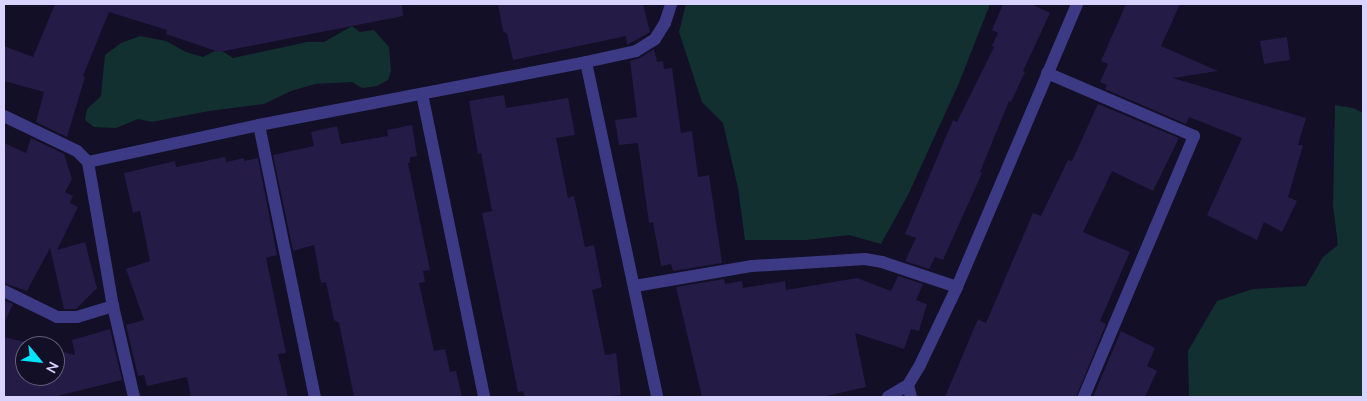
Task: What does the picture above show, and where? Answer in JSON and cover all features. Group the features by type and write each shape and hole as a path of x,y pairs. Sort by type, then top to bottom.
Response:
{"street":[{"path":"88,162 259,125 636,51 655,39 671,4"},
{"path":"888,397 910,391 957,287 1077,4"},
{"path":"586,62 657,397"},
{"path":"1047,73 1194,136 1084,397"},
{"path":"422,94 484,397"},
{"path":"4,116 77,151 88,162 114,306 134,397"},
{"path":"259,125 315,397"},
{"path":"635,286 752,266 865,259 882,262 957,287"},
{"path":"4,291 57,316 77,317 114,306"}],"green space":[{"path":"686,4 990,4 959,83 908,195 881,244 849,235 806,240 745,240 738,188 723,123 702,102 679,32"},
{"path":"352,26 360,32 374,30 389,47 391,71 388,80 377,86 362,88 352,82 315,84 291,91 264,104 209,111 152,122 138,119 116,128 94,127 85,120 87,109 101,96 105,55 121,43 140,36 166,41 186,52 203,57 219,49 233,58 307,42 324,42"},
{"path":"1335,105 1353,108 1363,113 1363,397 1189,397 1188,351 1217,301 1253,289 1306,286 1323,257 1338,245 1333,206"}],"building":[{"path":"55,4 402,4 403,16 219,52 166,34 167,30 109,12 83,76 85,77 67,137 36,122 44,92 4,81 4,46 33,57"},
{"path":"498,4 643,4 650,32 627,45 626,36 513,60 507,34 503,31"},
{"path":"1003,4 1031,4 1050,13 1023,71 1025,72 1011,102 1009,101 980,172 982,173 943,260 935,257 929,269 905,261 916,238 905,234 953,120 957,122 994,47 992,46 998,33 992,30"},
{"path":"1126,4 1180,4 1161,46 1218,71 1173,78 1306,118 1298,145 1303,145 1288,197 1297,201 1282,232 1264,222 1257,240 1207,215 1242,138 1189,117 1186,124 1105,89 1107,85 1100,82 1108,64 1101,61"},
{"path":"1287,37 1290,60 1264,64 1260,41"},
{"path":"654,49 657,62 663,61 664,69 672,68 681,133 692,131 698,177 709,175 722,263 673,271 671,264 661,266 653,222 649,223 638,143 619,145 615,120 637,117 630,61 640,58"},
{"path":"504,95 506,108 568,98 575,135 556,138 568,198 574,196 585,247 594,245 602,287 592,290 605,355 616,353 621,395 603,397 525,397 523,391 518,392 482,213 492,211 481,153 478,154 469,101"},
{"path":"1098,104 1179,138 1153,191 1112,171 1083,232 1130,252 1100,321 1106,324 1076,397 945,397 978,319 986,323 1033,213 1041,216 1068,160 1072,161"},
{"path":"412,125 417,156 410,157 410,163 408,163 430,270 423,271 425,282 419,283 434,351 445,349 450,372 456,371 462,397 354,397 339,323 334,320 326,282 321,283 314,245 293,251 273,155 314,146 311,132 337,126 341,144 388,136 387,130"},
{"path":"31,138 64,154 72,179 65,192 73,196 70,203 78,207 57,250 85,242 97,288 76,309 64,309 50,248 27,291 4,283 4,143 26,153"},
{"path":"225,157 226,162 244,158 244,161 258,158 277,255 266,258 286,353 278,354 288,397 191,397 187,377 147,386 144,375 138,376 126,325 144,320 126,269 150,261 140,211 133,213 124,173 175,161 176,167"},
{"path":"898,276 923,284 916,300 927,304 919,331 911,329 904,349 855,333 866,387 822,397 702,397 676,287 724,279 725,284 742,281 743,288 785,281 786,290 857,278 891,291"},
{"path":"4,300 13,304 4,323"},
{"path":"110,329 122,380 53,397 4,397 4,337 15,340 15,386 65,386 65,352 75,355 72,340"},
{"path":"1121,331 1155,348 1147,366 1157,371 1145,397 1093,397"}]}
